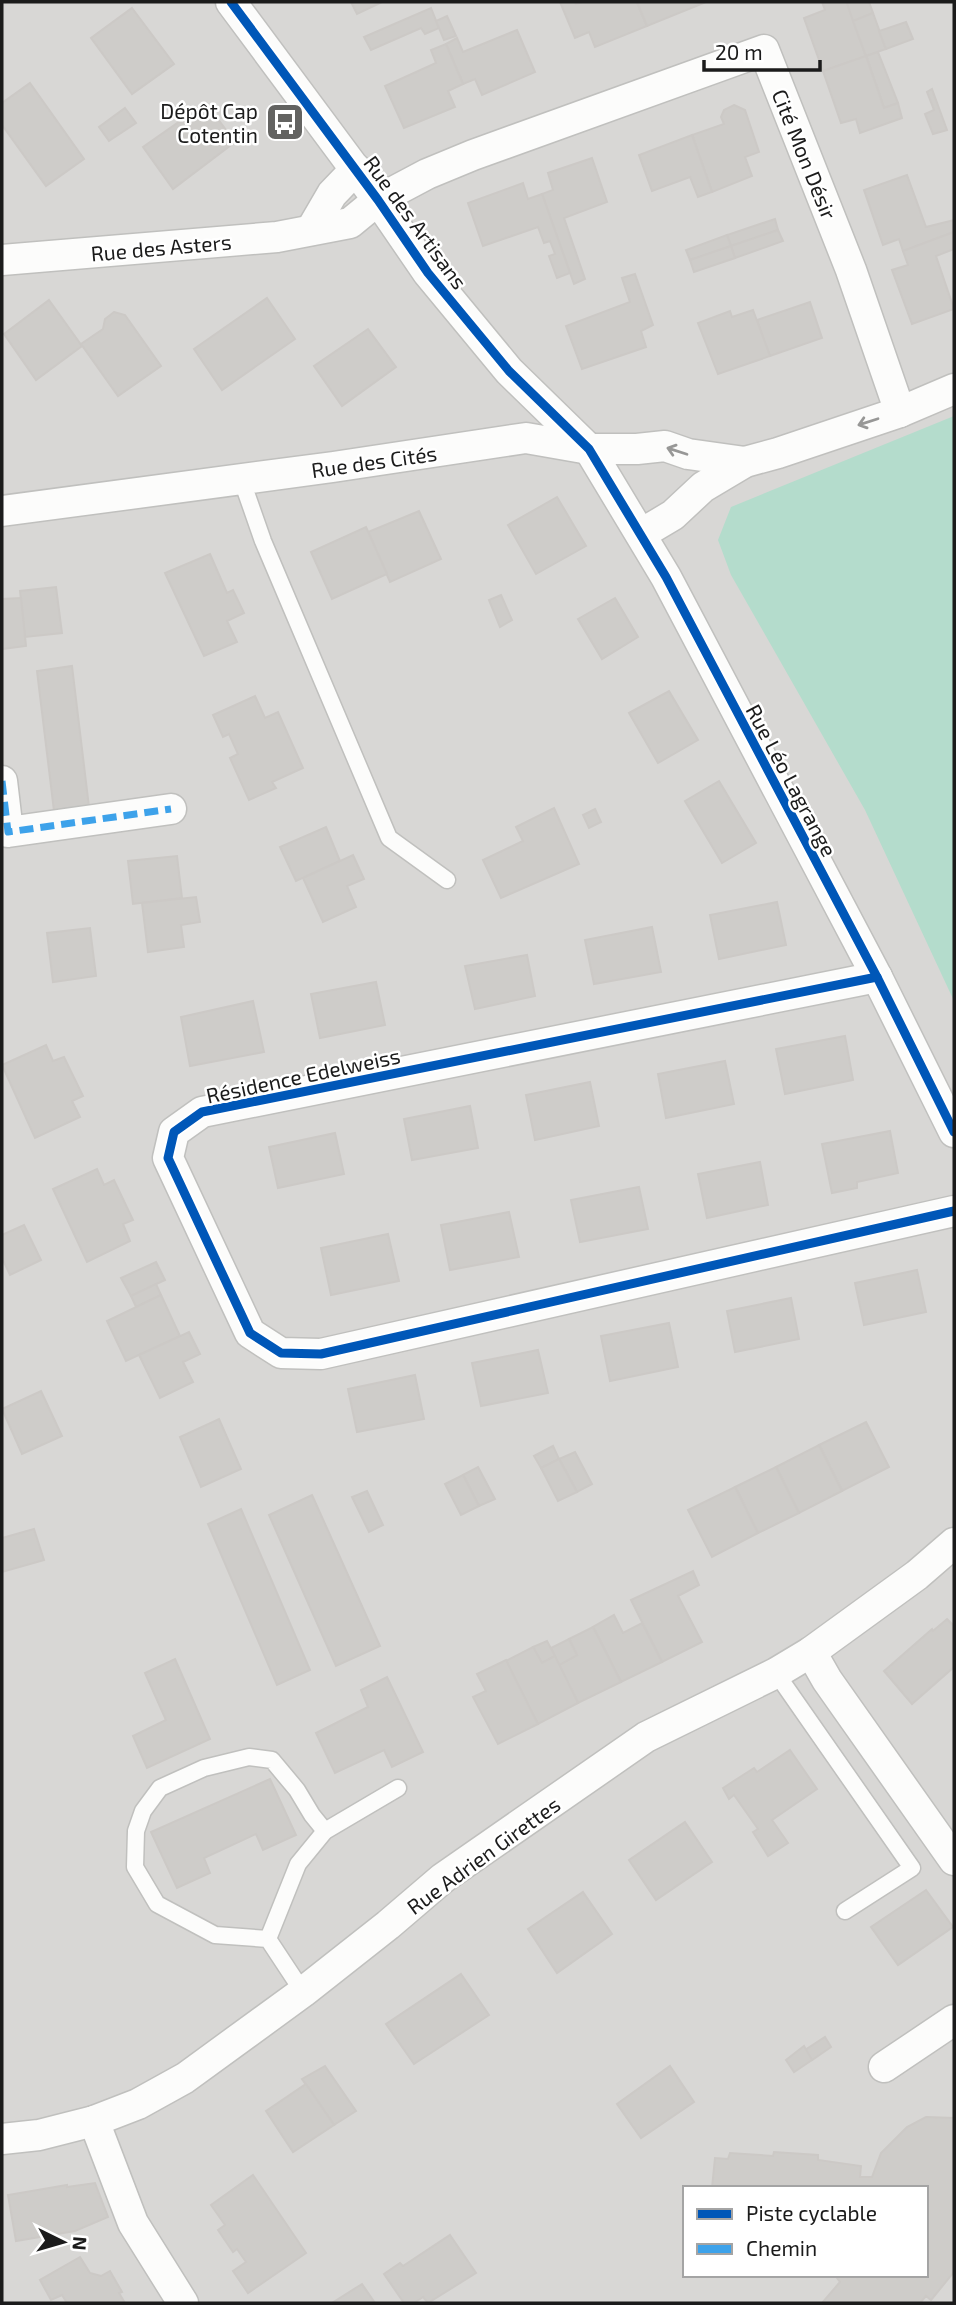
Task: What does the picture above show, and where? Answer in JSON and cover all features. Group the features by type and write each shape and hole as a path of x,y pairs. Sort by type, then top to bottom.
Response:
{"street":[{"name":"Rue des Artisans","path":"231,2 356,169 428,273 509,371 589,449"},
{"name":"Cité Mon Désir","path":"378,200 427,174 472,155 764,50 852,270 900,412"},
{"path":"311,230 332,194 356,169"},
{"name":"Rue des Asters","path":"4,256 277,237 351,223 378,200"},
{"name":"Rue des Cités","path":"641,534 673,515 704,487 744,462 900,412 954,389"},
{"name":"Rue des Cités","path":"2,511 526,438 589,449 665,446 688,454 744,462"},
{"name":"Rue Léo Lagrange","path":"589,449 641,534 877,977 954,1132"},
{"path":"2,781 8,831 171,809"},
{"name":"Résidence Edelweiss","path":"877,977 202,1112 174,1132 168,1158 250,1333 281,1353 321,1354 954,1211"},
{"name":"Rue Adrien Girettes","path":"2,2139 39,2135 94,2121 138,2104 185,2078 303,1992 443,1878 646,1737 776,1674 811,1652 917,1575 954,1543"},
{"path":"811,1652 827,1680 954,1860"},
{"path":"884,2067 954,2020"},
{"path":"94,2121 133,2223 183,2303"}],"lane":[{"path":"241,478 263,541 389,838 447,880"},
{"path":"776,1674 912,1868 845,1911"},
{"path":"268,1939 215,1935 157,1904 135,1867 136,1830 143,1811 160,1788 204,1768 249,1757 272,1760 325,1831"},
{"path":"268,1939 298,1864 325,1831 398,1788"},
{"path":"268,1939 303,1992"}],"shaded area":[{"path":"2,2 954,2 954,2303 2,2303"}],"green space":[{"path":"954,416 954,1001 865,810 731,575 718,540 731,507"}],"building":[{"path":"351,2 382,2 357,14"},
{"path":"560,2 637,2 647,26 595,47 589,32 575,38"},
{"path":"637,2 706,2 647,26"},
{"path":"822,2 851,2 847,3 866,56 823,71 804,18 825,10"},
{"path":"869,2 873,13 853,21 847,3"},
{"path":"132,8 174,64 132,94 91,38"},
{"path":"431,8 439,28 425,34 421,28 371,50 364,37"},
{"path":"873,13 886,49 866,56 853,21"},
{"path":"447,16 456,36 444,40 436,21"},
{"path":"906,22 913,39 886,49 879,31"},
{"path":"517,30 535,72 482,95 475,79 463,84 446,44 457,38 463,52"},
{"path":"446,44 463,84 448,91 455,107 404,128 385,86 436,63 431,50"},
{"path":"878,52 898,103 884,108 866,56"},
{"path":"866,56 884,108 898,103 902,118 860,133 856,119 841,123 823,71"},
{"path":"30,83 84,159 46,186 2,125 2,103"},
{"path":"932,89 947,130 933,134 925,114 934,110 927,92"},
{"path":"206,103 235,142 173,189 143,147"},
{"path":"734,105 745,110 759,152 745,157 752,176 712,192 692,135 724,124 721,117 724,110"},
{"path":"125,108 136,123 109,141 99,127"},
{"path":"692,135 712,192 698,197 690,177 652,191 639,155"},
{"path":"592,158 607,202 564,218 585,279 574,284 542,194 553,190 548,173"},
{"path":"907,175 926,227 954,220 954,232 903,251 899,239 883,245 864,190"},
{"path":"523,183 528,199 542,194 570,273 557,278 549,256 555,254 550,241 544,243 538,227 483,246 468,203"},
{"path":"775,219 778,230 731,246 727,235"},
{"path":"778,230 783,241 735,258 731,246"},
{"path":"954,232 954,249 936,256 954,309 912,324 892,270 908,265 903,251"},
{"path":"727,235 731,246 690,260 686,250"},
{"path":"731,246 735,258 694,272 690,260"},
{"path":"635,274 653,325 641,331 646,347 582,369 566,326 630,302 622,278"},
{"path":"267,298 295,339 222,390 194,349"},
{"path":"49,300 82,346 36,380 4,334"},
{"path":"810,302 822,338 770,356 757,320"},
{"path":"753,310 770,356 718,374 698,323 730,311 732,317"},
{"path":"114,312 125,315 161,366 118,396 81,344 103,329 105,319"},
{"path":"368,329 396,367 342,406 314,366"},
{"path":"557,497 586,546 536,574 508,525"},
{"path":"419,511 441,559 390,582 368,532"},
{"path":"366,527 387,574 332,599 311,552"},
{"path":"210,554 227,593 233,590 244,613 227,621 237,642 204,656 165,573"},
{"path":"56,587 62,633 25,637 20,591"},
{"path":"501,595 512,620 500,627 489,600"},
{"path":"21,598 26,646 2,649 2,599"},
{"path":"615,598 638,637 602,659 578,619"},
{"path":"72,666 89,807 54,811 37,671"},
{"path":"669,691 698,740 658,763 629,713"},
{"path":"255,696 265,718 278,712 303,768 272,782 276,788 249,800 230,758 238,754 229,734 223,737 213,715"},
{"path":"719,781 756,843 722,863 685,801"},
{"path":"554,808 579,864 501,898 483,860 523,841 516,827"},
{"path":"595,809 601,822 589,828 583,815"},
{"path":"326,827 340,861 296,881 280,847"},
{"path":"353,855 364,879 347,886 356,907 323,922 303,878"},
{"path":"177,856 182,898 133,904 128,861"},
{"path":"196,897 200,922 181,925 184,947 148,952 142,903"},
{"path":"777,902 786,945 719,959 710,915"},
{"path":"652,927 661,972 594,984 585,940"},
{"path":"90,928 96,976 53,982 47,933"},
{"path":"527,955 535,996 475,1009 465,966"},
{"path":"376,982 385,1025 320,1038 311,994"},
{"path":"253,1001 264,1052 190,1066 181,1017"},
{"path":"845,1036 853,1080 785,1094 776,1049"},
{"path":"46,1045 53,1061 64,1057 83,1096 72,1101 80,1117 35,1138 2,1065"},
{"path":"725,1061 734,1104 666,1118 658,1074"},
{"path":"590,1082 599,1126 535,1140 526,1095"},
{"path":"470,1106 478,1148 412,1160 404,1119"},
{"path":"890,1131 898,1173 857,1182 857,1188 832,1193 822,1144"},
{"path":"335,1133 344,1174 278,1188 269,1147"},
{"path":"760,1162 768,1205 707,1218 698,1174"},
{"path":"97,1169 104,1185 114,1180 133,1220 123,1224 130,1241 87,1262 53,1189"},
{"path":"639,1187 648,1229 580,1242 571,1200"},
{"path":"509,1212 519,1257 450,1270 441,1225"},
{"path":"24,1225 41,1260 10,1275 2,1258 2,1235"},
{"path":"388,1234 399,1281 331,1295 321,1248"},
{"path":"156,1262 165,1280 131,1296 121,1278"},
{"path":"917,1270 926,1312 864,1325 855,1283"},
{"path":"156,1284 161,1295 136,1307 131,1296"},
{"path":"161,1295 180,1336 126,1361 107,1321"},
{"path":"791,1298 799,1339 735,1352 727,1311"},
{"path":"669,1323 678,1367 610,1381 601,1336"},
{"path":"189,1332 200,1354 183,1362 193,1382 160,1398 139,1355"},
{"path":"538,1350 548,1393 481,1406 472,1363"},
{"path":"415,1375 424,1419 357,1432 348,1389"},
{"path":"41,1391 62,1436 22,1454 2,1409"},
{"path":"219,1419 241,1469 201,1487 180,1437"},
{"path":"866,1422 889,1467 842,1491 819,1445"},
{"path":"819,1445 842,1491 799,1513 776,1467"},
{"path":"553,1446 559,1459 541,1468 534,1456"},
{"path":"575,1452 592,1484 577,1492 559,1459"},
{"path":"559,1459 577,1492 558,1501 541,1468"},
{"path":"478,1467 495,1499 479,1506 463,1475"},
{"path":"776,1467 799,1513 758,1533 735,1487"},
{"path":"463,1475 479,1506 461,1515 445,1484"},
{"path":"735,1487 758,1533 712,1557 688,1510"},
{"path":"367,1491 383,1525 369,1532 352,1497"},
{"path":"312,1495 380,1646 336,1666 269,1515"},
{"path":"241,1509 310,1670 277,1685 208,1524"},
{"path":"34,1529 44,1560 2,1572 2,1538"},
{"path":"693,1571 699,1585 678,1596 702,1642 662,1662 631,1600"},
{"path":"614,1615 623,1633 642,1623 662,1662 621,1682 593,1627"},
{"path":"947,1619 954,1626 954,1667 912,1704 884,1671"},
{"path":"593,1627 621,1682 578,1703 559,1665 577,1655 569,1639"},
{"path":"569,1639 577,1655 559,1665 551,1648"},
{"path":"547,1641 555,1656 542,1663 533,1647"},
{"path":"533,1647 542,1663 555,1656 578,1703 538,1724 506,1661"},
{"path":"175,1659 210,1739 147,1768 133,1736 166,1720 145,1673"},
{"path":"506,1660 538,1724 498,1744 473,1697 486,1691 477,1674"},
{"path":"387,1677 423,1752 392,1767 384,1750 335,1773 316,1733 368,1707 361,1690"},
{"path":"790,1750 817,1789 772,1820 788,1843 768,1856 753,1832 758,1829 734,1795 729,1799 723,1788 754,1768 757,1772"},
{"path":"270,1779 296,1835 263,1850 256,1834 204,1858 210,1873 177,1888 151,1832"},
{"path":"685,1822 712,1862 656,1900 629,1860"},
{"path":"926,1890 953,1927 898,1965 871,1927"},
{"path":"583,1892 612,1934 557,1973 528,1929"},
{"path":"461,1974 489,2015 414,2064 386,2024"},
{"path":"825,2037 831,2047 812,2060 805,2050"},
{"path":"804,2046 812,2060 794,2072 786,2060"},
{"path":"325,2066 356,2111 334,2125 302,2079"},
{"path":"670,2066 694,2102 641,2138 617,2104"},
{"path":"306,2084 334,2125 293,2152 266,2111"},
{"path":"926,2117 954,2118 954,2272 931,2300 926,2296 920,2303 822,2303 840,2282 838,2277 928,2277 928,2186 712,2186 715,2158 728,2159 730,2153 818,2155 818,2160 861,2166 860,2177 872,2177 881,2153 907,2127"},
{"path":"253,2175 306,2253 248,2293 233,2271 246,2262 237,2249 233,2252 218,2230 225,2225 211,2205"},
{"path":"95,2183 108,2217 75,2231 16,2241 8,2195"},
{"path":"450,2235 476,2273 428,2303 423,2297 414,2303 404,2303 384,2274 400,2263 403,2266"},
{"path":"80,2257 90,2273 101,2276 110,2271 125,2303 67,2303 62,2295 51,2300 40,2280"},
{"path":"362,2284 375,2303 332,2303"}],"marked path":[{"path":"2,781 8,832 171,809"}],"cycle path":[{"path":"231,2 378,200 428,273 509,371 589,449 666,577 877,977 954,1132"},
{"path":"877,977 202,1112 174,1132 168,1158 250,1333 281,1353 321,1354 954,1211"}],"place":[{"name":"Dépôt Cap Cotentin","path":"285,122"}]}
